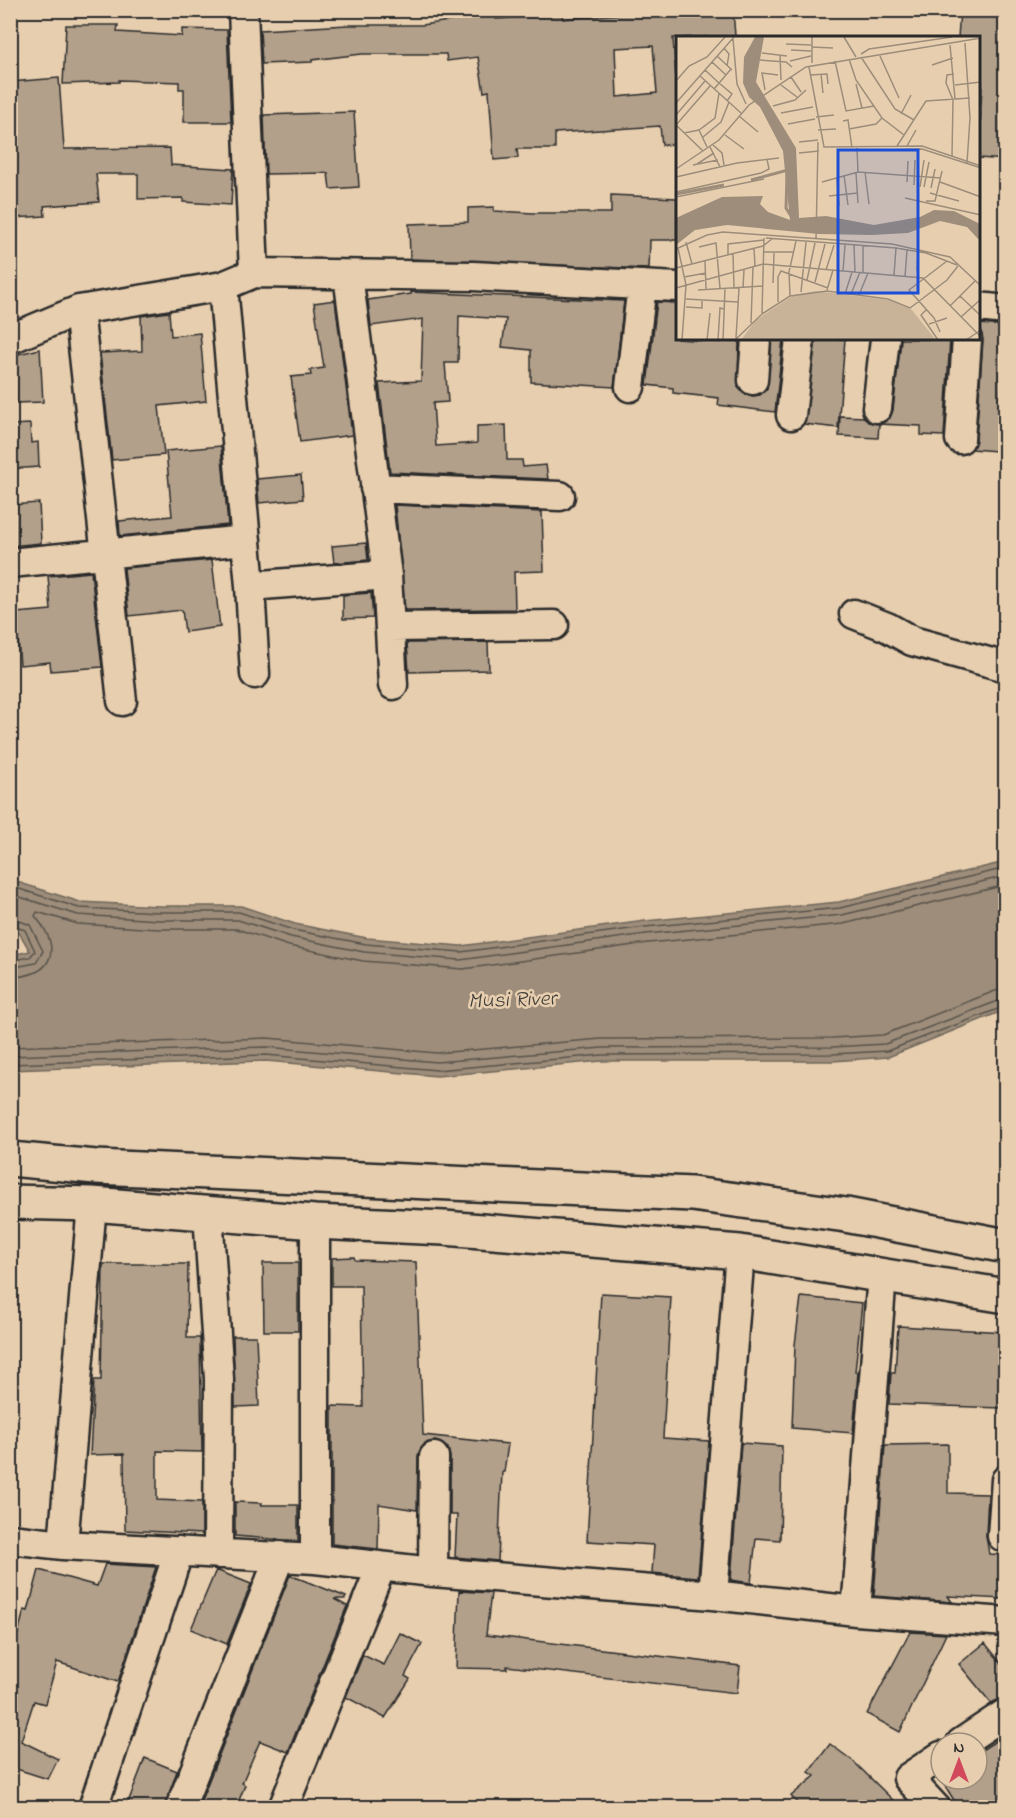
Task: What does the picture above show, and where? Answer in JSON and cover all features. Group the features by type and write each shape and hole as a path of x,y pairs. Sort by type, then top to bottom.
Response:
{"street":[{"path":"243,10 254,273"},
{"path":"10,339 79,310 223,286 254,273 473,276 676,287"},
{"path":"348,275 387,575 393,685"},
{"path":"630,387 642,285"},
{"path":"223,286 250,586 255,674"},
{"path":"980,307 1005,310"},
{"path":"79,310 123,701"},
{"path":"753,380 756,340"},
{"path":"791,415 800,340"},
{"path":"877,408 885,340"},
{"path":"960,439 966,340"},
{"path":"375,488 560,496"},
{"path":"10,563 246,540"},
{"path":"250,586 387,575"},
{"path":"854,614 887,627 912,641 1005,667"},
{"path":"390,627 554,625"},
{"path":"10,1159 96,1167 692,1194 846,1215 1005,1246"},
{"path":"10,1202 92,1204 315,1222 444,1228 740,1252 1005,1296"},
{"path":"63,1545 92,1204"},
{"path":"207,1213 219,1379 218,1554"},
{"path":"315,1222 315,1559"},
{"path":"713,1595 740,1252"},
{"path":"856,1611 882,1275"},
{"path":"433,1572 434,1457"},
{"path":"1002,1536 1005,1480"},
{"path":"10,1539 63,1545 280,1556 433,1572 713,1595 856,1611 1005,1622"},
{"path":"93,1808 179,1551"},
{"path":"180,1808 280,1556"},
{"path":"283,1808 381,1567"},
{"path":"979,1731 1005,1713"},
{"path":"929,1764 908,1778 936,1808"}],"water":[{"name":"Musi River","path":"1005,862 1005,1010 888,1057 833,1061 602,1061 437,1076 266,1061 11,1070 11,955 30,951 20,934 11,930 11,880 80,902 160,906 241,906 295,924 367,938 461,946 645,921 839,902"}],"building":[{"path":"670,10 733,10 735,36 676,36 673,38 676,78 676,144 662,145 660,126 555,133 555,149 517,149 518,158 494,160 489,91 484,92 478,57 447,61 446,54 362,54 312,60 312,62 262,64 260,30 348,25 422,25 496,14 496,19 562,15 563,19","holes":["653,46 657,93 617,97 615,48"]},
{"path":"960,10 1005,10 1005,160 980,158 982,82 980,82 980,36 958,36"},
{"path":"66,25 118,25 117,32 182,36 182,29 227,30 231,122 184,122 184,89 179,89 179,82 119,80 119,82 63,84"},
{"path":"59,78 64,149 170,148 171,165 233,169 231,205 183,202 183,198 138,199 138,174 96,174 99,202 44,206 45,216 14,218 10,82"},
{"path":"354,112 359,187 330,189 328,173 266,174 264,115"},
{"path":"611,195 676,198 676,240 650,240 649,269 410,259 409,224 468,222 468,208 494,207 494,211 533,213 611,213"},
{"path":"411,292 624,301 614,387 531,382 531,350 502,347 506,319 459,316 458,363 445,363 448,402 433,403 436,446 477,443 477,426 506,425 507,460 522,460 523,467 546,465 548,479 390,472 379,383 421,381 423,319 371,326 368,300 411,294"},
{"path":"335,300 352,435 300,442 291,377 311,375 310,370 324,368 314,303"},
{"path":"657,302 676,303 676,340 722,342 722,340 739,340 738,387 743,393 751,396 760,395 767,389 772,340 783,340 775,412 718,405 719,398 673,393 673,388 647,385"},
{"path":"169,312 171,336 200,333 206,401 159,406 164,455 112,460 100,353 142,351 141,316"},
{"path":"980,324 1005,326 997,451 972,449 976,440 983,340"},
{"path":"816,340 845,340 838,428 804,424"},
{"path":"901,340 950,340 944,436 921,435 921,426 880,424 890,418 893,410"},
{"path":"40,349 43,402 16,403 14,355"},
{"path":"840,416 864,417 868,422 879,424 878,438 839,436"},
{"path":"30,424 31,443 38,442 39,467 10,469 10,425"},
{"path":"221,446 228,525 120,536 119,521 172,516 166,451"},
{"path":"301,475 303,499 259,503 257,479"},
{"path":"39,503 41,543 10,546 10,505"},
{"path":"395,505 542,512 544,571 514,572 515,609 405,610"},
{"path":"366,543 368,560 334,563 332,546"},
{"path":"212,560 220,627 185,632 182,610 129,616 124,568"},
{"path":"91,572 102,667 51,671 50,662 20,665 16,613 51,610 48,576"},
{"path":"371,593 373,618 343,619 343,595"},
{"path":"488,642 489,670 409,672 407,643"},
{"path":"354,1257 355,1260 416,1262 423,1435 508,1444 504,1472 502,1472 498,1561 455,1557 457,1515 450,1515 450,1457 448,1448 435,1441 425,1443 418,1456 417,1510 379,1504 378,1549 332,1544 332,1406 363,1407 361,1286 332,1286 332,1258"},
{"path":"263,1263 298,1263 298,1331 264,1331"},
{"path":"103,1264 188,1264 187,1338 200,1338 202,1452 157,1451 157,1500 202,1502 202,1534 125,1530 124,1454 90,1455 94,1380 101,1380"},
{"path":"601,1293 671,1297 663,1438 709,1441 698,1577 652,1573 654,1545 587,1541"},
{"path":"801,1297 862,1303 855,1372 858,1372 853,1433 792,1428 795,1345"},
{"path":"898,1326 1005,1332 1001,1408 889,1404 891,1373 895,1373"},
{"path":"233,1336 256,1336 259,1406 235,1407"},
{"path":"741,1443 782,1446 780,1540 756,1538 751,1583 731,1580"},
{"path":"948,1444 948,1493 988,1494 986,1535 989,1554 1005,1555 1004,1599 948,1596 952,1602 874,1596 885,1445"},
{"path":"235,1502 298,1505 298,1541 235,1536"},
{"path":"105,1564 156,1567 118,1682 57,1662 45,1704 34,1701 21,1741 58,1759 48,1779 10,1767 10,1650 14,1650 24,1610 28,1611 39,1570 97,1586"},
{"path":"216,1570 251,1584 227,1644 191,1629"},
{"path":"290,1575 346,1597 345,1599 334,1599 347,1606 288,1752 260,1741 242,1783 245,1785 236,1808 198,1808"},
{"path":"459,1591 491,1593 486,1635 740,1666 737,1693 507,1666 507,1669 456,1668"},
{"path":"910,1632 946,1634 900,1732 867,1714"},
{"path":"400,1633 422,1644 405,1676 410,1679 385,1718 346,1697 363,1655 384,1665"},
{"path":"985,1643 1005,1668 1005,1697 991,1703 959,1664"},
{"path":"1005,1735 1005,1808 959,1808 948,1791 989,1791 989,1745"},
{"path":"830,1744 853,1761 901,1808 801,1808 791,1796 815,1776 809,1772"},
{"path":"145,1758 177,1771 164,1808 126,1808"}]}
